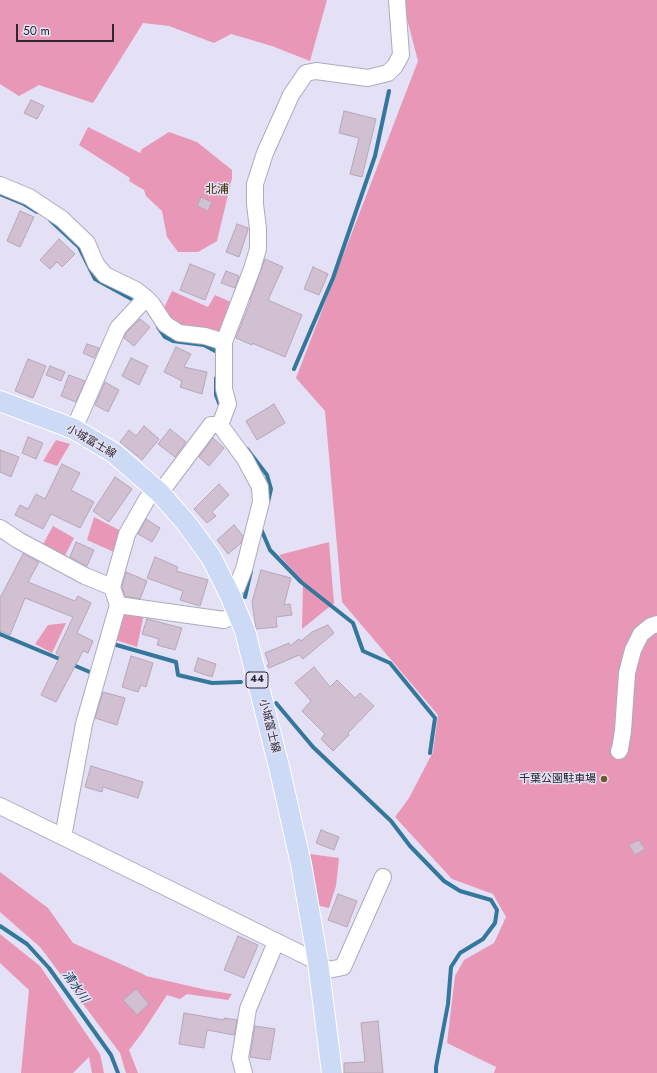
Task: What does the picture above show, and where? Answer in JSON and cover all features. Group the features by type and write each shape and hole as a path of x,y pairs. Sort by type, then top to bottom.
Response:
{"main road":[{"name":"小城富士線","path":"0,400 74,429 114,453 153,496 187,524 211,557 230,594 245,631 280,771 301,864 318,962 332,1073"}],"street":[{"path":"220,425 228,404 224,389 224,342 252,269 258,249 255,184 265,153 291,95 306,73 316,71 368,78 388,73 395,66 400,55 397,0"},
{"path":"0,185 29,197 62,219 87,243 96,264 105,275 136,290 140,303"},
{"path":"140,303 152,304 165,324 179,333 205,336 224,342"},
{"path":"74,429 118,328 140,303"},
{"path":"63,837 84,724 118,606 112,587 127,534 153,496 211,424 220,425 245,459 260,487 261,502 244,569 237,587 230,594"},
{"path":"0,528 18,540 86,576 112,587"},
{"path":"118,606 224,620 238,613"},
{"path":"618,751 620,749 623,731 627,673 633,650 641,634 650,626 657,624"},
{"path":"0,806 318,962 328,970 342,967 383,877"},
{"path":"244,1073 240,1058 248,1009 276,942"}],"shaded area":[{"path":"0,0 327,0 310,61 272,46 231,34 214,43 169,26 143,23 93,103 39,85 19,96 0,84"},
{"path":"402,0 657,0 657,1073 494,1073 496,1067 447,1043 455,976 464,960 494,943 506,917 493,894 452,879 395,817 409,798 433,752 438,715 342,602 325,411 296,378 418,61"},
{"path":"88,127 140,153 142,149 169,132 197,142 232,170 232,178 217,241 198,252 178,252 167,237 162,211 146,196 144,190 129,181 130,178 79,145"},
{"path":"172,291 208,307 215,295 233,303 221,337 176,325 164,308"},
{"path":"56,440 70,444 57,466 43,461"},
{"path":"94,517 123,532 116,553 87,540"},
{"path":"53,526 74,538 63,559 42,546"},
{"path":"329,542 334,603 302,629 303,582 279,555"},
{"path":"122,612 144,614 137,647 113,639"},
{"path":"66,623 52,653 35,644 48,625"},
{"path":"310,854 339,858 336,886 329,908 316,905"},
{"path":"0,872 48,908 73,943 146,976 207,990 232,994 228,1000 187,994 180,999 167,995 129,1050 138,1073 126,1073 120,1053 40,947 0,912"},
{"path":"0,934 40,966 100,1054 104,1073 92,1073 89,1057 73,1073 21,1073 29,990 0,963"}],"building":[{"path":"31,100 44,106 37,119 24,113"},
{"path":"344,111 376,119 362,177 350,174 359,138 339,133"},
{"path":"201,197 212,202 208,211 197,206"},
{"path":"20,211 34,217 20,247 7,241"},
{"path":"237,224 248,228 239,257 226,252"},
{"path":"59,239 75,254 62,267 57,262 50,269 40,260"},
{"path":"265,259 283,267 268,300 302,315 285,357 236,338"},
{"path":"190,264 215,274 205,300 180,290"},
{"path":"313,267 328,274 319,295 304,289"},
{"path":"226,271 239,276 235,288 221,283"},
{"path":"140,319 150,327 134,346 124,338 126,333"},
{"path":"87,344 99,348 94,358 83,353"},
{"path":"176,347 191,354 184,367 207,372 202,394 180,387 182,381 164,372"},
{"path":"131,358 148,366 139,385 122,376"},
{"path":"28,359 46,366 33,398 15,391"},
{"path":"50,366 65,372 61,381 46,375"},
{"path":"69,375 85,381 76,402 61,396"},
{"path":"105,382 119,390 108,412 95,405"},
{"path":"274,404 285,423 257,440 246,421"},
{"path":"144,426 159,439 142,460 120,442 129,430 136,436"},
{"path":"170,429 186,442 175,457 158,444"},
{"path":"28,437 43,443 36,459 22,453"},
{"path":"213,438 224,448 209,466 199,457"},
{"path":"0,450 19,457 11,477 0,472"},
{"path":"62,464 80,473 71,490 94,502 80,528 51,514 43,529 15,515 20,505 28,509 36,494 45,499"},
{"path":"115,477 132,489 109,522 93,511"},
{"path":"219,484 229,495 212,512 216,516 207,523 194,509"},
{"path":"146,519 160,528 152,542 138,534"},
{"path":"234,525 243,536 241,543 228,554 217,540"},
{"path":"76,542 94,550 87,566 70,557"},
{"path":"23,554 39,562 28,582 75,601 78,596 91,603 77,633 93,641 88,653 83,651 56,702 41,695 60,656 56,653 73,617 25,598 10,635 0,631 0,598"},
{"path":"155,557 178,567 176,571 208,580 200,606 180,600 183,591 147,578"},
{"path":"261,570 291,578 284,605 290,604 292,615 276,617 277,627 256,629 252,602"},
{"path":"126,572 147,581 140,599 125,596 122,587"},
{"path":"147,619 182,628 175,650 157,645 159,639 142,634"},
{"path":"328,625 334,633 303,659 299,655 269,668 267,666 269,664 265,653 289,643 290,646 299,639 301,641 312,632"},
{"path":"131,656 153,663 146,687 141,685 138,692 122,687"},
{"path":"198,658 216,664 212,677 194,671"},
{"path":"314,667 330,687 337,680 355,698 360,693 374,706 333,751 321,739 325,734 302,711 311,701 295,683"},
{"path":"103,692 125,698 117,725 95,718"},
{"path":"91,766 143,782 138,798 103,787 102,792 85,787"},
{"path":"321,830 339,837 334,850 316,843"},
{"path":"639,840 645,849 635,855 629,845"},
{"path":"338,894 357,901 347,927 328,920"},
{"path":"238,936 258,945 244,978 224,970"},
{"path":"136,989 149,1004 137,1015 123,1000"},
{"path":"184,1013 224,1020 224,1018 237,1020 234,1035 207,1030 204,1048 179,1044"},
{"path":"378,1021 383,1073 344,1073 344,1063 365,1062 361,1023"},
{"path":"255,1026 275,1029 270,1060 250,1057"}],"waterway":[{"path":"294,369 333,278 375,156 389,91"},
{"path":"0,194 24,204 37,212"},
{"path":"50,220 79,247 95,279 137,302"},
{"path":"158,327 165,337 173,341 204,345 217,352 217,355"},
{"path":"216,378 216,395 221,408"},
{"path":"247,449 267,475 271,489 268,502"},
{"path":"261,529 270,550 301,582 353,623 363,651 390,663 435,718 430,753"},
{"path":"245,597 251,571"},
{"path":"0,634 62,660"},
{"path":"113,644 176,662 178,675 212,683 241,682"},
{"path":"71,664 92,673"},
{"path":"276,703 313,747 391,821 410,846 444,881 460,891 491,900 497,910 495,923 483,939 460,953 451,967 448,1004 436,1073"},
{"name":"清水川","path":"0,926 27,944 49,968 111,1055 118,1073"}],"place":[{"name":"千葉公園駐車場","path":"604,779"}],"district":[{"name":"北浦","path":"217,190"}]}
